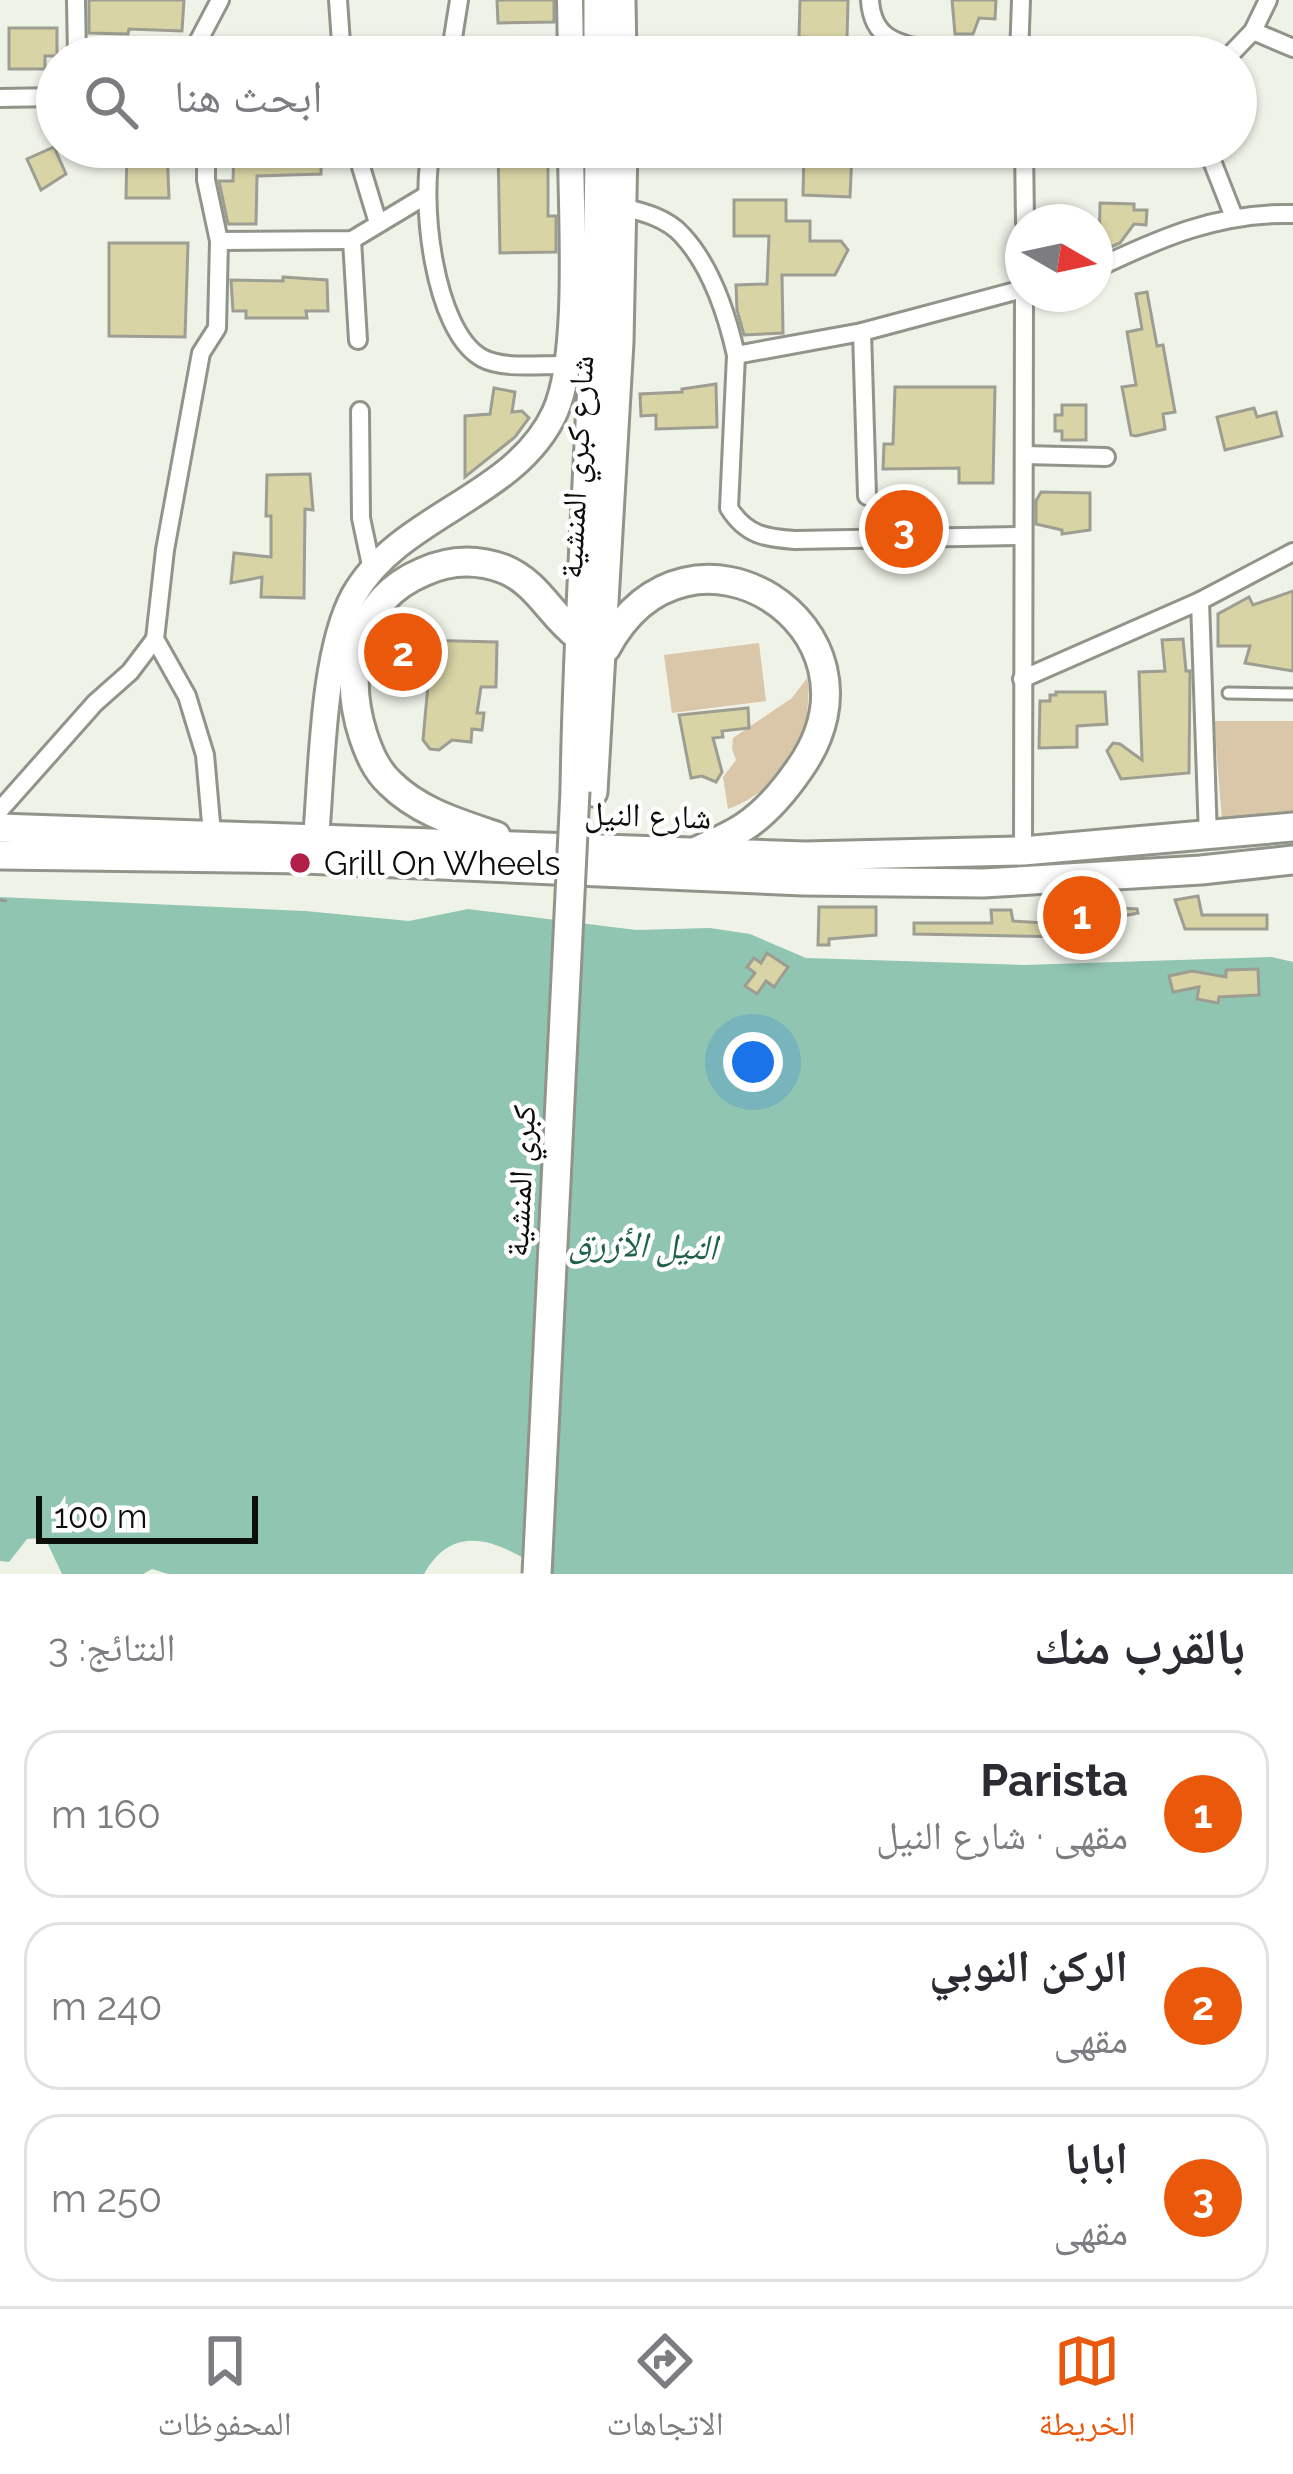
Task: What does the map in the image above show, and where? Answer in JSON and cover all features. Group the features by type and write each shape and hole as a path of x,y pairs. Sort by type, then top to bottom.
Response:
{"main road":[{"path":"598,0 598,36"},
{"path":"622,0 622,36"},
{"name":"شارع كبري المنشية","path":"584,791 578,636 599,168"},
{"name":"شارع كبري المنشية","path":"584,791 601,657 623,168"},
{"path":"529,846 429,811 385,779 360,725 353,672 357,647 373,611 389,592 424,571 462,562 485,563 524,580 578,636"},
{"path":"601,657 618,625 642,602 669,586 697,579 755,587 790,611 814,643 824,670 826,698 818,736 807,759 770,806 743,827 693,853"},
{"name":"كبري المنشية","path":"537,1574 584,791"},
{"name":"كبري المنشية","path":"554,1574 584,791"},
{"name":"شارع النيل","path":"0,828 805,856 1023,851 1293,827"},
{"name":"شارع النيل","path":"0,855 304,859 803,881 964,883 1084,879 1293,860"}],"street":[{"path":"76,0 77,36"},
{"path":"201,36 220,0"},
{"path":"338,0 341,36"},
{"path":"453,36 459,0"},
{"path":"571,0 571,36"},
{"path":"870,0 886,36"},
{"path":"1021,0 1022,36"},
{"path":"1248,36 1268,0"},
{"path":"1253,31 1293,48"},
{"path":"0,98 36,98"},
{"path":"0,810 94,703 130,672 155,639 165,550 201,353 217,328 219,241 206,168"},
{"path":"361,168 378,223"},
{"path":"429,168 425,196 444,309 478,356 495,363 567,365"},
{"path":"316,838 328,705 342,627 354,596 372,570 533,448 557,407 567,365 571,168"},
{"path":"1024,168 1025,204"},
{"path":"1216,168 1234,217"},
{"path":"219,241 352,240 425,196"},
{"path":"622,207 649,214 682,234 727,316 736,355 729,508 748,531 764,538 796,540 1023,536"},
{"path":"1113,260 1158,238 1234,217 1293,214"},
{"path":"352,240 358,340"},
{"path":"736,355 862,332 1005,297"},
{"path":"1023,851 1024,312"},
{"path":"862,332 867,496"},
{"path":"360,411 361,518 372,570"},
{"path":"1024,455 1106,457"},
{"path":"1022,679 1200,601 1293,552"},
{"path":"1200,601 1208,837"},
{"path":"155,639 187,696 205,755 212,834"}],"lane":[{"path":"1228,693 1293,694"}],"path":[{"path":"0,900 7,901"}],"shaded area":[{"path":"759,643 766,701 672,713 664,655"},
{"path":"807,678 810,731 766,787 728,809 723,777 736,760 733,738 792,698"},
{"path":"1214,721 1293,721 1293,811 1222,820"}],"water":[{"name":"النيل الأزرق","path":"0,897 305,911 409,921 468,909 636,930 710,928 750,934 806,958 1024,965 1272,957 1293,962 1293,1574 549,1574 500,1547 467,1541 437,1556 424,1574 168,1574 152,1569 143,1574 62,1574 45,1538 27,1539 9,1562 0,1561"}],"building":[{"path":"89,0 184,0 182,31 89,33"},
{"path":"497,0 554,0 554,22 498,23"},
{"path":"800,0 848,0 847,36 799,36"},
{"path":"952,0 996,0 995,19 979,18 973,34 955,34"},
{"path":"9,28 57,28 57,36 36,36 36,69 9,69"},
{"path":"36,155 36,168 63,168 66,174 41,190 27,159"},
{"path":"127,168 168,168 169,198 126,198"},
{"path":"233,168 321,168 321,174 257,176 256,224 228,224 219,181 233,181"},
{"path":"498,168 548,168 548,216 556,216 556,252 500,253"},
{"path":"804,168 851,168 850,197 803,195"},
{"path":"734,200 786,200 786,221 810,221 810,241 841,241 848,250 835,275 782,275 783,333 744,335 736,285 767,284 769,236 734,236"},
{"path":"1100,203 1134,204 1134,210 1147,210 1146,225 1134,224 1113,246 1113,204"},
{"path":"109,243 188,243 185,337 109,336"},
{"path":"283,277 327,280 328,311 306,311 307,318 246,318 246,311 233,311 231,280 283,281"},
{"path":"1147,292 1175,412 1163,414 1165,429 1136,436 1131,435 1122,387 1136,385 1127,332 1142,329 1136,294"},
{"path":"716,384 717,427 656,429 656,415 641,416 640,394"},
{"path":"895,387 995,387 993,483 959,483 959,468 883,469 884,444 893,444"},
{"path":"494,388 515,392 512,412 522,411 529,418 515,437 465,477 465,416 490,414"},
{"path":"1062,405 1086,405 1086,440 1062,440 1062,431 1055,431 1055,415 1062,415"},
{"path":"1254,408 1257,417 1276,412 1282,436 1225,450 1217,417"},
{"path":"310,474 313,510 305,509 304,598 261,597 262,577 231,583 234,553 271,557 267,475"},
{"path":"1041,492 1090,493 1090,530 1062,534 1062,530 1036,524"},
{"path":"1293,591 1293,671 1245,663 1250,646 1218,646 1218,614 1249,597 1253,605"},
{"path":"1183,639 1186,671 1190,671 1189,773 1121,779 1107,751 1113,743 1120,744 1142,760 1139,672 1165,671 1162,640"},
{"path":"416,640 497,642 496,687 481,687 477,713 484,713 482,730 472,729 471,742 452,740 439,750 430,749 423,740 428,685 414,685"},
{"path":"1056,692 1105,692 1107,724 1077,726 1077,747 1039,748 1040,701 1050,701"},
{"path":"748,708 749,728 722,731 723,737 713,738 722,772 716,782 702,776 691,778 679,715"},
{"path":"1198,896 1202,915 1267,915 1267,929 1185,929 1175,900"},
{"path":"1098,904 1137,909 1138,913 1098,921 1100,931 1069,937 914,934 914,923 992,923 991,910 1011,910 1013,921 1078,925 1076,907"},
{"path":"819,907 876,907 876,935 829,939 829,945 818,945"},
{"path":"767,953 788,967 774,987 766,981 757,994 745,986 755,973 747,967 754,958 761,963"},
{"path":"1258,969 1259,995 1219,997 1218,1003 1197,999 1199,987 1173,992 1169,976 1192,971 1226,977 1226,970"}],"place":[{"name":"ابابا","path":"904,529"},
{"name":"الركن النوبي","path":"403,652"},
{"name":"Grill On Wheels","path":"300,863"},
{"name":"Parista","path":"1082,915"}]}
